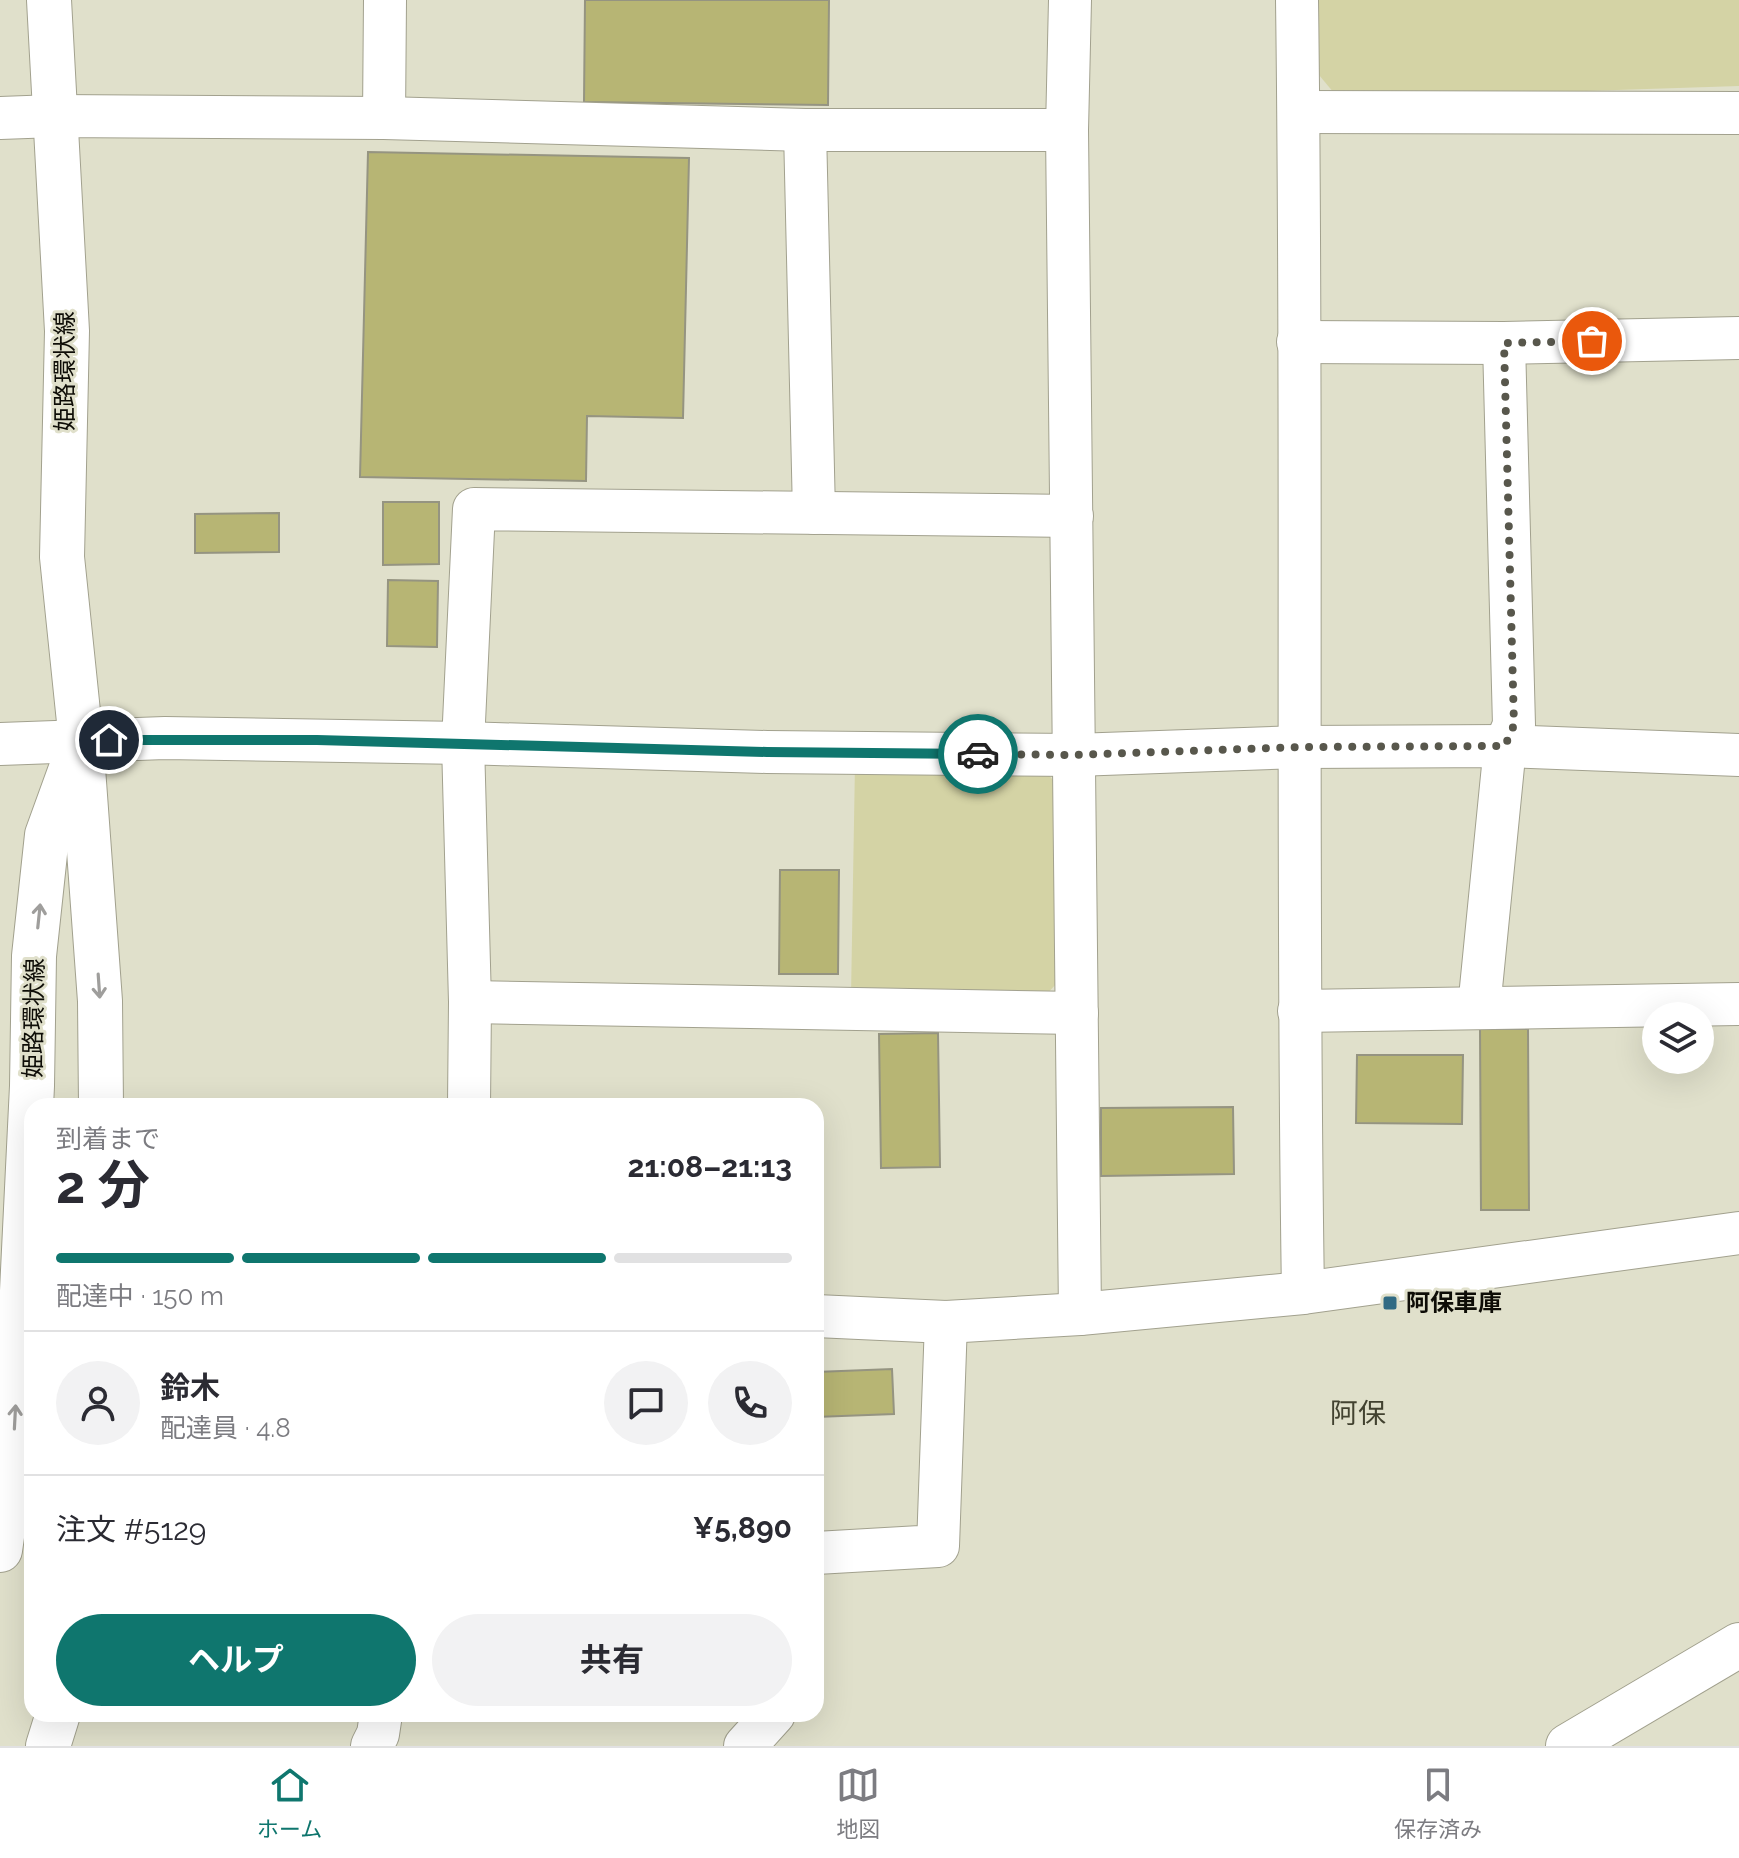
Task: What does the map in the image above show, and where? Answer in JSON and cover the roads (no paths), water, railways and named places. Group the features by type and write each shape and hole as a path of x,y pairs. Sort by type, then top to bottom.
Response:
{"main road":[{"name":"姫路環状線","path":"49,0 67,331 62,557 81,741 100,1001 101,1098"},
{"name":"姫路環状線","path":"31,1098 34,956 47,835 81,741"},
{"name":"姫路環状線","path":"0,1550 12,1468 24,1209"},
{"path":"1568,1746 1739,1645"},
{"path":"48,1746 56,1722"}],"street":[{"path":"384,118 385,0"},
{"path":"1070,0 1067,130 1080,1314"},
{"path":"1297,0 1299,1011 1303,1293"},
{"path":"1299,112 1739,113"},
{"path":"0,118 384,118 805,130 1067,130"},
{"path":"805,130 814,513"},
{"path":"1298,342 1504,343 1739,338"},
{"path":"1479,1008 1505,746 1514,725 1504,343"},
{"path":"469,1098 470,1002 463,743 474,509 1072,516"},
{"path":"0,744 165,738 767,752 1075,755 1300,747 1505,746 1739,755"},
{"path":"470,1002 1077,1013"},
{"path":"1299,1011 1739,1004"},
{"path":"824,1316 946,1322 1080,1314 1303,1293 1739,1233"},
{"path":"824,1553 938,1546 946,1322"},
{"path":"372,1746 380,1722"},
{"path":"745,1746 767,1722"}],"place":[{"name":"阿保車庫","path":"1390,1303"}],"district":[{"name":"阿保","path":"1358,1413"}]}
